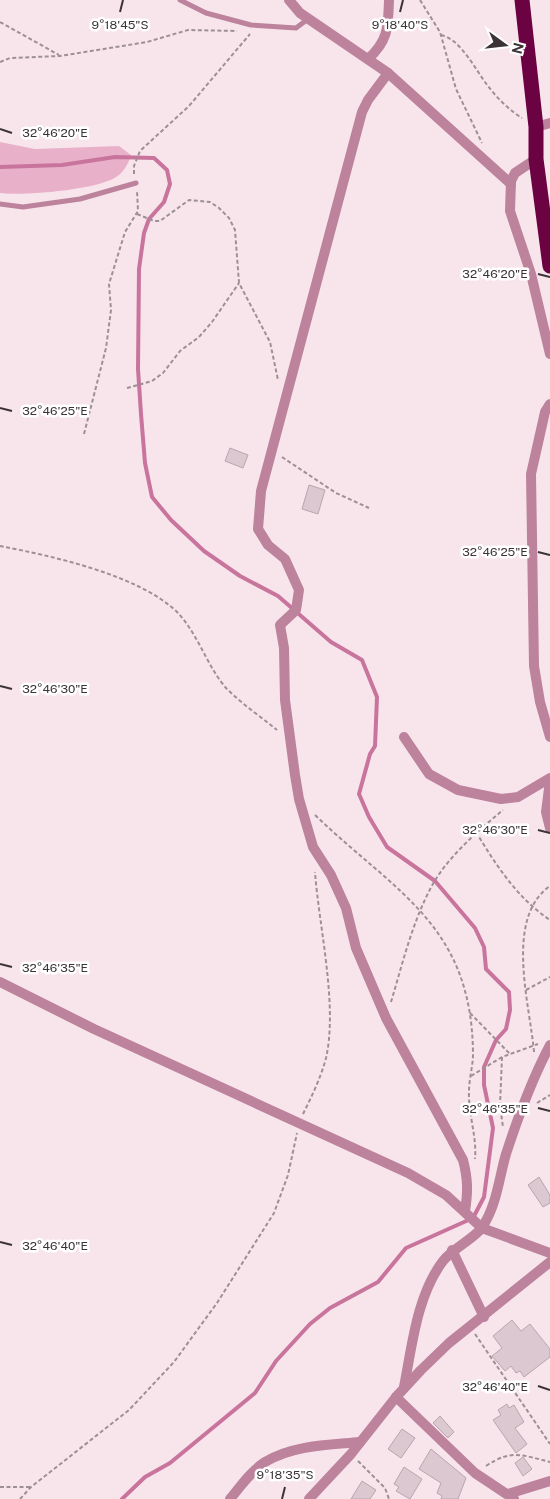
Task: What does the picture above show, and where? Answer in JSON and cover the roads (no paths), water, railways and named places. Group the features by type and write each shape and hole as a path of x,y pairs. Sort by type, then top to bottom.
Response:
{"highway":[{"path":"522,0 543,125 536,159 550,266"}],"street":[{"path":"288,0 308,19 388,73 511,184"},
{"path":"368,59 380,48 384,41 389,0"},
{"path":"388,73 368,100 362,112 302,331 287,400 262,491 258,529 268,545 284,559 299,590 296,610 280,625 284,648 285,700 290,741 299,799 313,847 331,875 346,908 356,948 386,1018 463,1160 468,1176 465,1210"},
{"path":"536,159 515,173 511,184 510,211 531,274 550,354"},
{"path":"550,404 545,412 531,474 534,666 540,702 550,737"},
{"path":"404,737 429,774 458,790 501,799 518,797 550,779"},
{"path":"550,779 546,812 550,828"},
{"path":"0,982 94,1029 426,1182 465,1210 482,1228 550,1253"},
{"path":"404,1387 426,1294 441,1264 452,1250 482,1228 495,1197 506,1156 536,1071 550,1045"},
{"path":"452,1250 484,1317"},
{"path":"309,1499 351,1454 404,1387 449,1343 484,1317 550,1262"},
{"path":"396,1397 475,1472 511,1497 550,1481"},
{"path":"230,1499 264,1462 290,1452 320,1446 360,1442"}],"lane":[{"path":"180,0 206,13 262,26 296,28 308,19"},
{"path":"0,204 23,207 80,198 136,183"}],"waterway":[{"path":"0,167 62,165 115,157 154,158 167,170 170,184 164,202 149,219 144,233 139,269 138,369 145,463 152,497 171,520 204,551 240,576 278,596 331,642 362,660 377,697 375,746 370,754 359,794 369,817 387,847 435,881 475,928 484,947 486,969 509,992 510,1010 506,1029 496,1040 484,1067 484,1085 493,1128 484,1197 473,1218 406,1248 378,1282 330,1308 310,1324 276,1361 255,1393 170,1463 145,1477 122,1499"}]}
